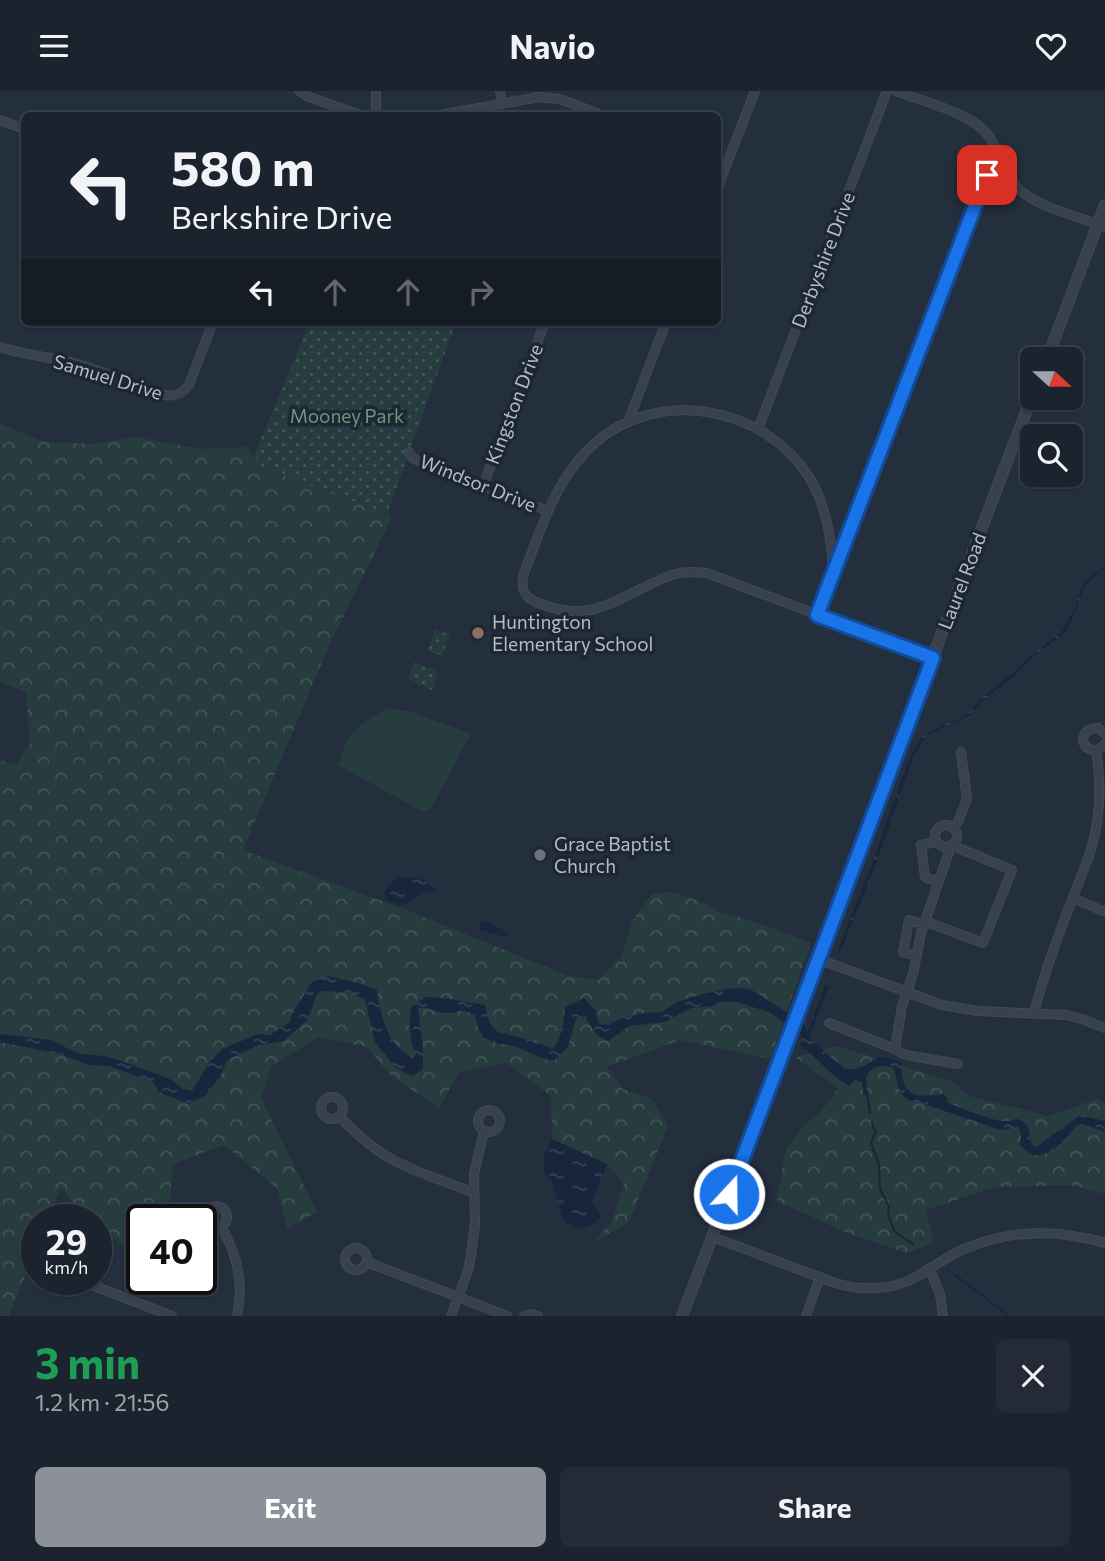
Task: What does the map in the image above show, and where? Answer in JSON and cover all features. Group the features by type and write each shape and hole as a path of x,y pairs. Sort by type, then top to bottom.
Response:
{"street":[{"path":"299,91 352,112"},
{"path":"376,91 376,112"},
{"path":"500,91 502,104"},
{"path":"722,162 755,91"},
{"name":"Derbyshire Drive","path":"758,429 887,91"},
{"path":"897,91 974,121 987,133 1010,179 1028,196 1101,225"},
{"path":"457,112 549,97 593,112"},
{"path":"0,120 21,128"},
{"path":"817,615 996,150"},
{"path":"1052,347 1101,225 1105,205"},
{"name":"Samuel Drive","path":"0,347 31,356 71,362 173,396 185,391 189,385 211,326"},
{"name":"Kingston Drive","path":"483,486 543,326"},
{"path":"628,422 664,326"},
{"path":"833,574 824,512 813,485 793,457 758,429 734,418 698,410 670,411 628,422 605,436 578,460 562,483 548,511 522,584 525,595 538,603 564,611 587,611 673,575 701,572 720,576 933,658"},
{"name":"Laurel Road","path":"682,1316 1027,410"},
{"name":"Windsor Drive","path":"409,452 420,462 548,511"},
{"path":"1105,734 1094,727 1090,728 1083,740 1086,747 1096,750 1105,744"},
{"path":"1034,1013 1053,949 1090,853 1099,818 1100,782 1096,750"},
{"path":"954,828 967,799 961,752"},
{"path":"895,1049 902,1006 924,922 957,838 956,830 947,825 940,827 935,833 936,842"},
{"path":"917,955 903,952 909,920 924,922 983,943 1012,870 953,845 944,847 936,842 921,845 925,877 938,882"},
{"path":"1073,898 1105,912"},
{"path":"818,959 942,1005 960,1009 1066,1015 1105,1028"},
{"path":"829,1023 904,1054 958,1063"},
{"path":"339,1117 387,1156 414,1170 474,1193"},
{"path":"451,1316 468,1271 474,1241 474,1174 484,1131"},
{"path":"221,1227 230,1244 241,1286 237,1316"},
{"path":"713,1237 846,1286 870,1289 909,1280 956,1252 1004,1236 1056,1233 1105,1243"},
{"path":"367,1262 507,1316"},
{"path":"929,1268 940,1294 943,1316"},
{"path":"806,1316 820,1277"},
{"path":"112,1293 172,1316"},
{"path":"524,1316 538,1316"}],"green space":[{"name":"Mooney Park","path":"308,326 455,326 387,514 262,467 254,456"},
{"path":"0,424 45,442 92,444 136,437 199,449 247,447 262,467 391,515 327,650 243,850 409,911 568,976 599,980 622,956 632,922 652,894 671,892 696,899 719,912 753,921 811,943 770,1059 680,1040 606,1067 623,1089 652,1099 668,1126 629,1222 593,1243 612,1221 624,1184 607,1164 552,1139 551,1096 507,1063 459,1072 439,1108 390,1075 367,1047 318,1037 272,1066 261,1098 317,1212 287,1229 277,1188 224,1145 173,1164 169,1204 126,1204 126,1246 112,1238 112,1204 73,1204 61,1187 54,1204 21,1204 21,1286 9,1316 0,1316 0,760 16,765 30,743 26,692 0,682"},
{"path":"435,629 450,635 442,656 428,651"},
{"path":"414,662 438,672 432,690 408,679"},
{"path":"387,708 412,712 471,734 430,810 423,812 338,765 348,739 356,729"},
{"path":"837,1046 953,1082 969,1096 1048,1116 1097,1099 1105,1103 1105,1194 1072,1185 997,1187 925,1210 934,1242 907,1253 845,1232 777,1201 786,1149 804,1125 819,1114 838,1089 796,1057"}],"water":[{"path":"1105,565 1084,587 1067,631 1033,657 970,715 926,736 913,758 876,864 840,952 838,950 908,761 921,737 971,711 980,699 1062,631 1083,584"},
{"path":"399,877 422,878 436,890 435,893 423,893 406,904 391,902 385,892"},
{"path":"481,921 508,932 505,938 478,929"},
{"path":"329,976 377,990 386,1028 396,1045 412,1058 416,1055 410,1030 412,1005 428,997 485,1005 490,1024 498,1032 537,1042 552,1049 560,1035 565,1007 584,998 595,1010 598,1021 609,1025 619,1019 662,1012 677,1002 702,994 742,988 752,990 804,1024 807,1032 825,985 829,986 809,1038 845,1069 856,1069 878,1057 891,1058 901,1063 904,1084 908,1090 923,1096 944,1094 947,1102 1001,1121 1018,1119 1028,1127 1032,1145 1036,1147 1080,1115 1105,1121 1105,1132 1083,1124 1076,1126 1052,1150 1034,1155 1020,1145 1019,1129 1001,1130 908,1100 899,1092 894,1069 890,1067 877,1067 867,1075 868,1097 863,1093 862,1082 855,1080 849,1086 801,1046 801,1034 769,1012 736,1002 719,1002 714,1006 691,1008 665,1022 630,1026 608,1041 597,1035 585,1017 581,1016 576,1018 568,1047 555,1060 514,1046 489,1042 480,1031 475,1015 462,1011 442,1013 418,1008 423,1069 412,1076 396,1068 375,1042 365,999 348,992 321,991 317,994 308,1019 284,1041 256,1046 227,1060 221,1075 206,1095 189,1104 159,1092 153,1082 109,1066 88,1065 60,1054 0,1042 0,1034 51,1040 79,1054 105,1056 130,1064 170,1079 183,1089 192,1091 209,1063 222,1049 258,1034 270,1035 290,1022 292,1014 312,982"},
{"path":"552,1139 607,1164 592,1202 602,1216 589,1227 577,1229 563,1220 552,1183 544,1172 544,1156"}],"waterway":[{"path":"867,1094 870,1114"},
{"path":"872,1122 876,1131 871,1143 879,1165 880,1189 889,1206 888,1215 895,1232 913,1244"},
{"path":"955,1275 1007,1316"}],"place":[{"name":"Huntington Elementary School","path":"478,633"},
{"name":"Grace Baptist Church","path":"540,855"}],"route":[{"path":"729,1194 933,658 817,615 987,175"}]}
